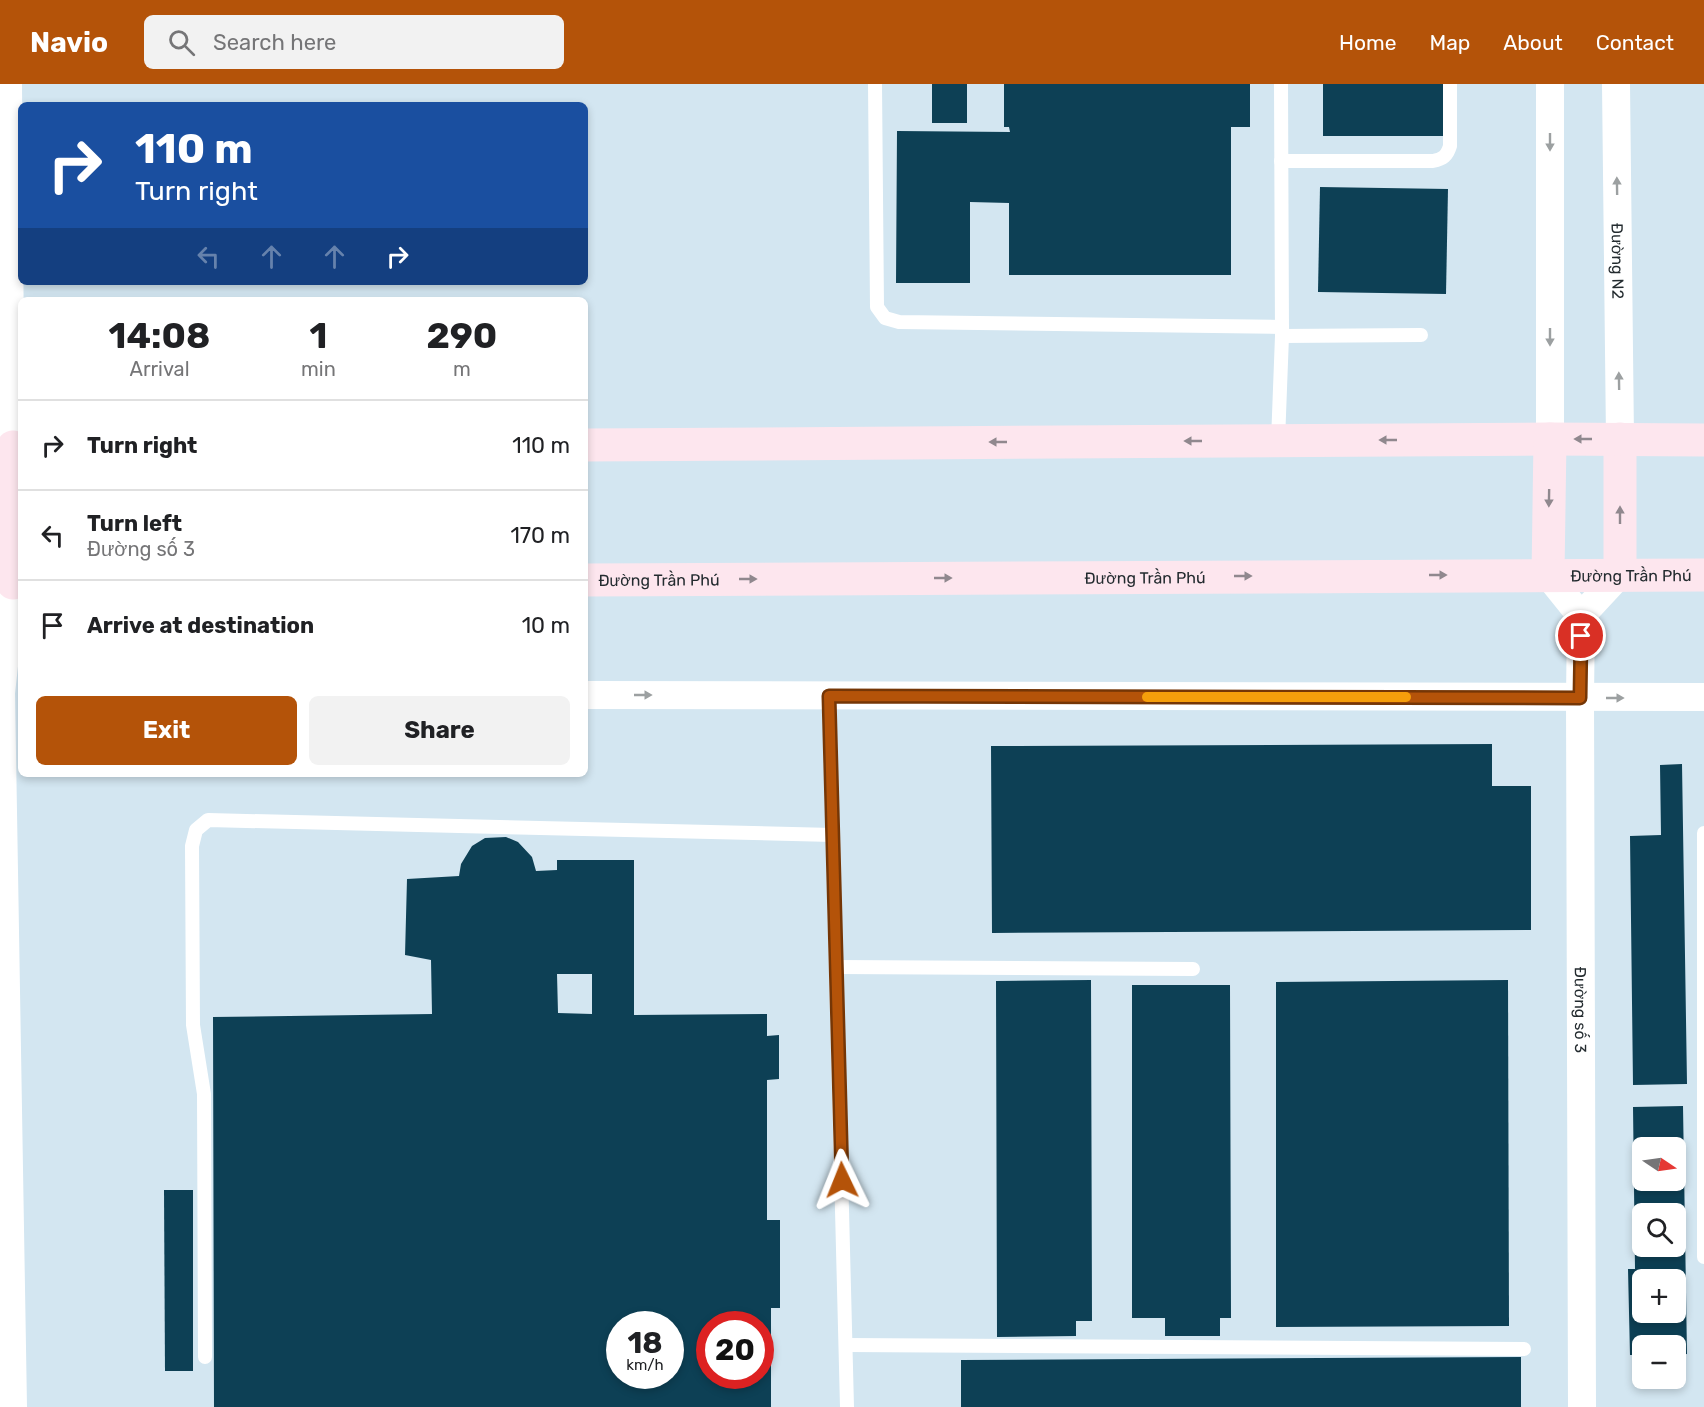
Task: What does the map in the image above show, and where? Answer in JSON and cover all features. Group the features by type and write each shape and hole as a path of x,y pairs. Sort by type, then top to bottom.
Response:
{"main road":[{"path":"1548,574 1550,439"},
{"path":"1620,439 1620,574"},
{"path":"588,444 1704,440"},
{"path":"11,447 11,583"},
{"name":"Đường Trần Phú","path":"588,580 1704,575"}],"street":[{"path":"8,84 5,358 11,447"},
{"path":"1550,84 1550,439"},
{"name":"Đường N2","path":"1616,84 1620,439"},
{"path":"1548,574 1581,615 1620,574"},
{"path":"11,583 7,693 13,1407"},
{"name":"Đường số 3","path":"1581,615 1582,1407"},
{"path":"588,695 1704,697"}],"lane":[{"path":"874,84 877,307 885,318 899,322 1421,335"},
{"path":"1278,441 1282,331 1281,84"},
{"path":"1281,162 1433,161 1443,159 1450,146 1450,84"},
{"path":"829,696 847,1407"},
{"path":"205,1357 204,1094 193,1025 192,846 196,830 208,820 833,836"},
{"path":"1704,833 1704,1257"},
{"path":"836,967 1193,969"},
{"path":"846,1345 1524,1349"}],"building":[{"path":"932,84 967,84 967,123 932,123"},
{"path":"1004,84 1250,84 1250,127 1231,127 1231,275 1009,275 1009,203 970,202 970,283 896,283 897,131 1010,132 1009,127 1004,127"},
{"path":"1323,84 1447,84 1447,136 1323,136"},
{"path":"1320,187 1448,189 1446,294 1318,292"},
{"path":"1492,744 1492,786 1531,786 1531,930 992,933 991,746"},
{"path":"1682,764 1687,1084 1633,1085 1630,836 1661,835 1660,765"},
{"path":"506,837 518,842 532,857 536,871 557,870 557,860 634,860 634,1015 767,1014 767,1036 779,1035 779,1079 767,1080 767,1220 780,1220 780,1308 771,1308 771,1311 696,1311 696,1389 771,1389 771,1407 214,1407 213,1017 432,1014 431,960 405,955 407,879 459,876 461,864 472,846 485,838","holes":["557,974 592,974 592,1014 558,1013"]},
{"path":"1091,980 1092,1321 1076,1321 1076,1336 997,1337 996,981"},
{"path":"1508,980 1509,1326 1276,1327 1276,982"},
{"path":"1132,985 1230,985 1231,1318 1220,1318 1220,1336 1165,1336 1165,1318 1132,1318"},
{"path":"1683,1106 1684,1137 1633,1137 1633,1107"},
{"path":"164,1190 193,1190 193,1371 165,1371"},
{"path":"1634,1191 1684,1191 1685,1203 1634,1203"},
{"path":"1635,1257 1685,1257 1686,1269 1635,1269"},
{"path":"1628,1269 1632,1269 1632,1323 1686,1323 1686,1292 1687,1354 1686,1335 1632,1335 1632,1355 1630,1355"},
{"path":"1521,1357 1521,1407 961,1407 961,1360"}],"slow traffic":[{"path":"1147,697 1406,697"}],"route":[{"path":"842,1180 829,696 1580,698 1581,636"}]}
